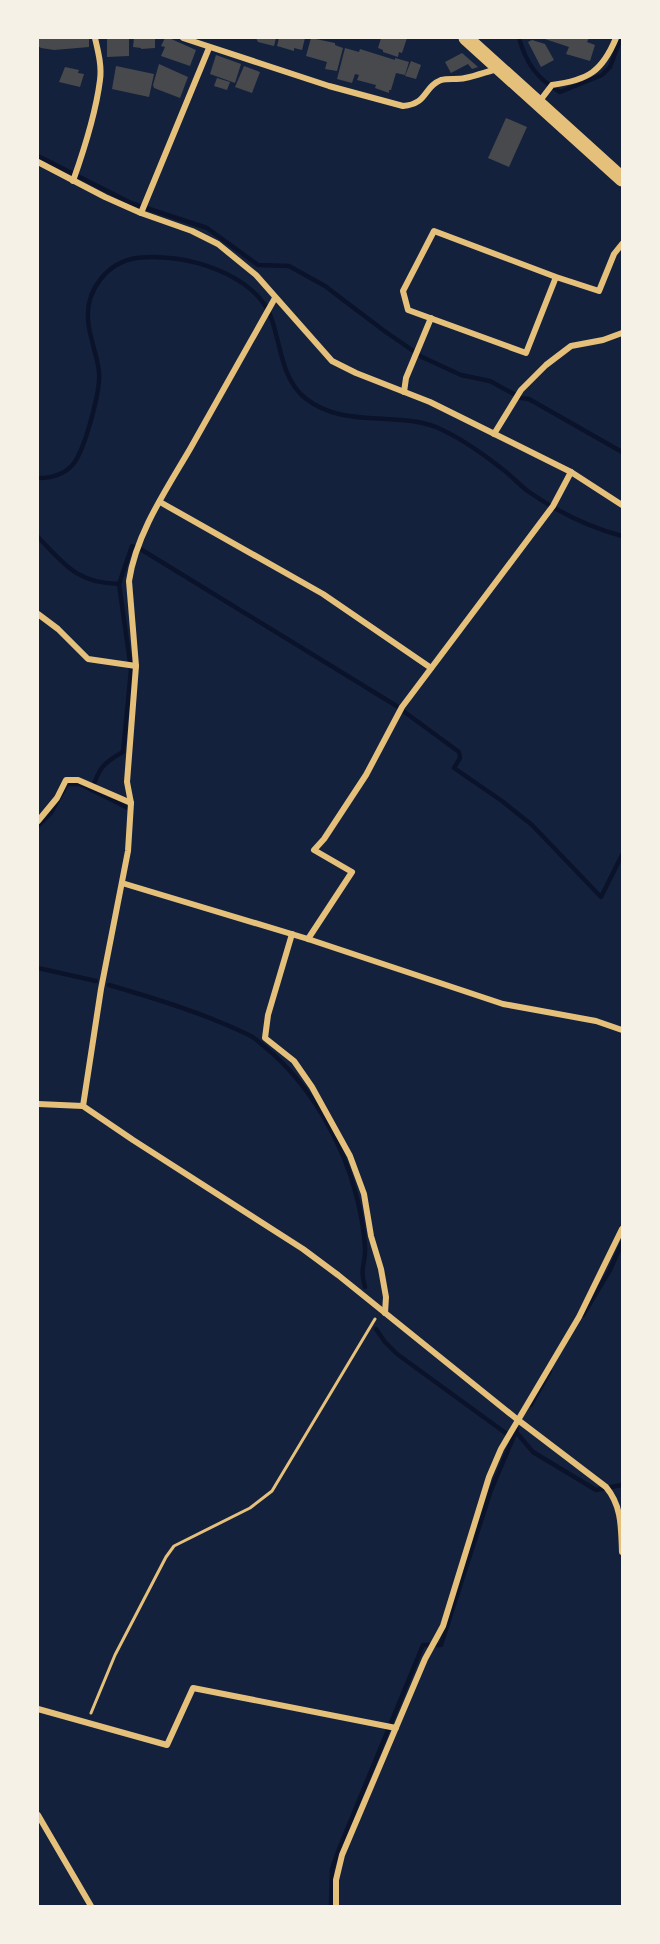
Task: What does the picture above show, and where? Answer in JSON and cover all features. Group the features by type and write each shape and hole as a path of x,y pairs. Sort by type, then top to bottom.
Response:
{"highway":[{"path":"466,38 500,68 546,92 622,179"}],"street":[{"path":"74,177 100,80 95,38"},
{"path":"183,38 329,86 403,106 412,105 421,100 440,81 465,78 500,68"},
{"path":"546,92 592,73 603,63 616,38"},
{"path":"142,209 209,48"},
{"path":"38,162 218,244 256,275 332,361 430,402 571,472 622,505"},
{"path":"556,278 526,353 408,310 403,291 434,231 556,278 598,291 614,254 622,244"},
{"path":"83,1106 101,989 128,851 131,803 127,782 132,666 129,581 138,548 160,502 275,298"},
{"path":"404,392 406,378 431,318"},
{"path":"494,434 521,390 546,365 571,346 603,340 622,333"},
{"path":"308,939 352,873 314,850 366,775 401,709 552,507 571,472"},
{"path":"160,502 323,594 431,668"},
{"path":"38,614 58,629 88,659 132,666"},
{"path":"38,821 53,804 66,780 78,780 131,803"},
{"path":"122,883 308,939 504,1004 596,1021 622,1030"},
{"path":"292,934 274,994 265,1038 294,1061 312,1087 350,1156 364,1194 371,1236 381,1269 386,1297 383,1312"},
{"path":"38,1104 83,1106 303,1249 607,1489 616,1501 620,1515 622,1552"},
{"path":"336,1906 336,1880 342,1855 392,1727 443,1626 489,1477 509,1435 579,1317 622,1229"},
{"path":"616,1501 622,1497"},
{"path":"38,1708 167,1745 193,1688 392,1727"},
{"path":"38,1815 91,1906"}],"path":[{"path":"87,1723 115,1655 166,1557 174,1546 250,1508 272,1491 383,1312"}],"building":[{"path":"38,38 89,38 89,47 54,50 41,48 38,46"},
{"path":"107,38 129,38 129,56 107,57"},
{"path":"134,38 155,38 155,48 133,47"},
{"path":"165,38 196,50 190,66 161,56 165,47 161,46"},
{"path":"256,38 276,38 274,46 258,42"},
{"path":"279,38 305,38 302,50 294,48 294,51 277,46"},
{"path":"311,38 335,43 343,48 337,71 325,69 327,62 306,56"},
{"path":"381,38 407,38 402,53 399,52 398,57 378,48"},
{"path":"542,38 589,38 587,42 595,45 590,61 566,54 569,47"},
{"path":"532,40 545,44 554,60 541,67 528,42"},
{"path":"345,48 359,52 360,49 409,62 405,75 396,73 389,93 375,88 376,85 357,80 359,75 355,74 352,83 337,79"},
{"path":"462,53 478,67 472,69 468,64 451,73 445,62"},
{"path":"216,55 241,64 235,83 210,74"},
{"path":"411,61 421,65 416,79 405,76"},
{"path":"159,64 188,77 180,98 154,88"},
{"path":"116,66 154,74 149,97 112,89"},
{"path":"244,66 260,72 252,93 235,87"},
{"path":"65,67 79,70 78,73 84,74 80,87 59,82"},
{"path":"217,78 230,82 227,90 214,86"},
{"path":"506,118 527,127 509,167 488,158"}],"waterway":[{"path":"519,38 534,70 545,82 560,92 602,75 610,67 621,38"},
{"path":"38,156 131,203 207,228 258,265 289,266 325,286 422,357 461,375 490,381 521,398 529,399 622,452"},
{"path":"38,478 57,475 70,467 78,456 87,432 99,380 88,319 88,308 95,288 108,271 117,265 137,258 155,257 196,263 216,269 235,278 251,290 264,304 272,320 291,382 305,398 320,407 353,417 420,422 436,427 478,451 525,489 551,506 585,523 622,536"},
{"path":"38,537 73,571 105,583 119,584 132,546 142,550 395,705 459,752 460,758 454,768 532,825 601,897 622,855"},
{"path":"92,790 103,767 123,752 131,670 119,584"},
{"path":"38,826 51,813 67,784 80,784 128,808"},
{"path":"38,968 96,981"},
{"path":"109,985 163,1001 251,1036 296,1078 323,1115 351,1177 364,1235 365,1287"},
{"path":"583,1315 610,1270 622,1243"},
{"path":"376,1329 397,1354 511,1437"},
{"path":"531,1405 550,1371"},
{"path":"331,1906 332,1869 339,1849 423,1645 441,1645 491,1490 517,1429"},
{"path":"516,1432 533,1452 596,1490 622,1485"}]}
